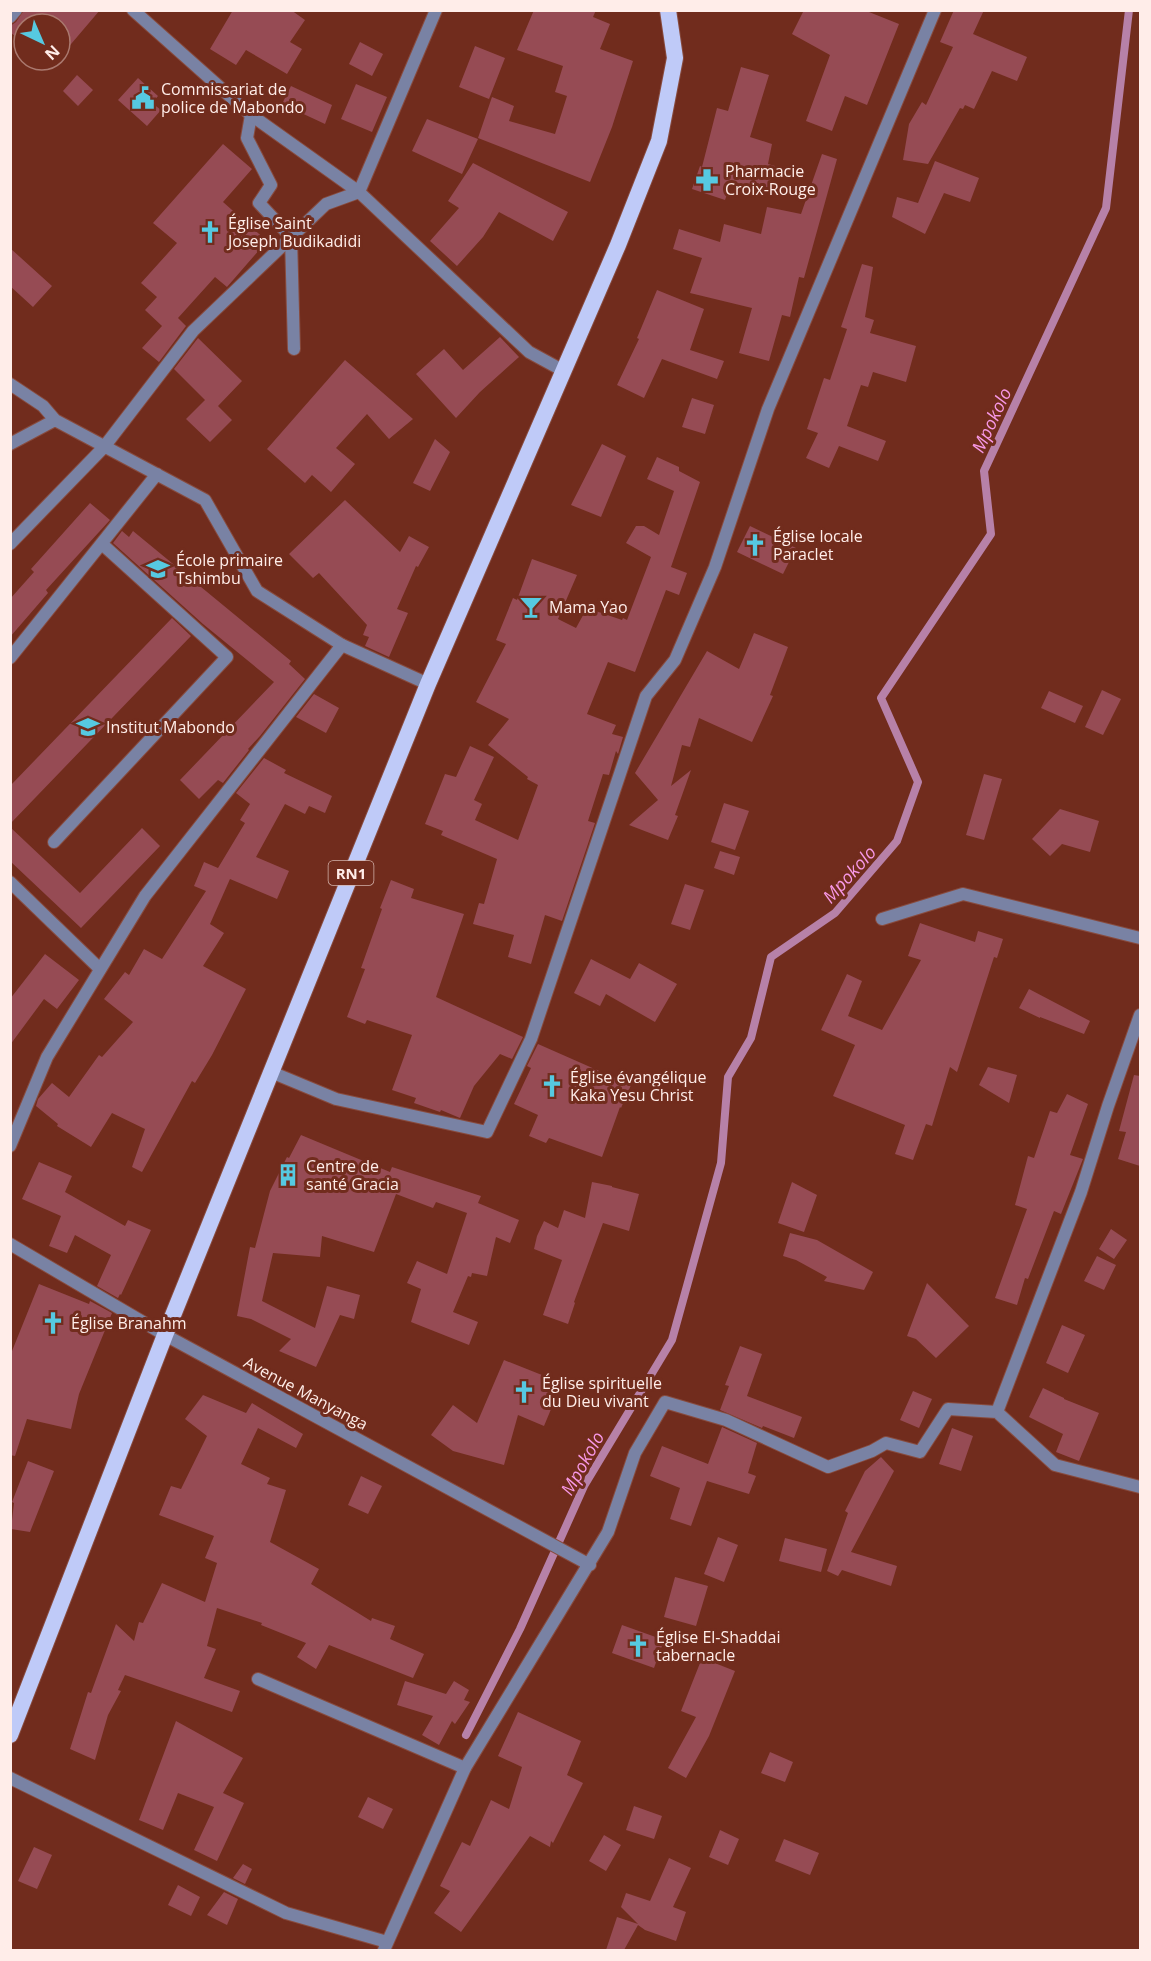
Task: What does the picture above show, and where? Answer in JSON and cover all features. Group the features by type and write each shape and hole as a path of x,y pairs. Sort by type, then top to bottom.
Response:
{"highway":[{"name":"RN1","path":"10,1734 165,1335 428,684 618,245 659,141 675,58 669,10"}],"street":[{"path":"10,17 16,10"},
{"path":"133,10 250,115 359,192 529,352 562,370"},
{"path":"10,544 104,447 193,331 326,204 359,192 436,10"},
{"path":"271,1072 336,1099 487,1132 531,1039 646,696 675,660 715,567 768,409 935,10"},
{"path":"250,115 248,138 271,185 259,203 291,237 294,349"},
{"path":"10,384 43,406 55,420 205,500 257,591 342,645 428,684"},
{"path":"10,444 55,420"},
{"path":"10,658 157,474"},
{"path":"54,842 227,657 102,544"},
{"path":"10,1146 47,1057 145,896 342,645"},
{"path":"10,882 100,969"},
{"path":"882,919 963,894 1140,938"},
{"path":"997,1412 1081,1192 1140,1015"},
{"name":"Avenue Manyanga","path":"10,1244 165,1335 590,1565"},
{"path":"10,1778 286,1913 386,1946 465,1768 590,1565 608,1532 634,1453 665,1402 726,1420 828,1467 872,1451 886,1443 920,1452 948,1409 997,1412 1055,1465 1140,1487"},
{"path":"258,1679 465,1768"}],"building":[{"path":"24,10 100,10 72,43 72,12 23,12"},
{"path":"233,10 291,10 305,20 290,42 302,49 287,74 246,50 236,65 210,49"},
{"path":"534,10 596,10 593,17 610,24 600,49 633,61 612,127 590,182 478,138 492,97 514,106 509,121 555,134 567,96 555,92 563,66 517,50"},
{"path":"804,10 864,10 899,24 867,105 845,96 832,131 806,121 830,55 792,34"},
{"path":"954,10 984,10 973,34 1027,57 1017,81 992,71 974,109 965,105 963,109 960,108 928,164 903,160 909,124 922,102 926,105 953,47 940,42"},
{"path":"360,42 383,54 372,76 349,64"},
{"path":"475,46 505,58 489,99 459,87"},
{"path":"741,67 769,75 750,137 772,144 768,164 775,166 766,194 731,183 725,200 692,189 700,166 702,167 717,108 728,111"},
{"path":"77,75 93,90 78,106 63,91"},
{"path":"138,78 158,96 152,103 161,110 147,126 118,100"},
{"path":"356,84 387,97 372,132 341,119"},
{"path":"291,86 332,105 325,124 282,104"},
{"path":"427,119 478,139 462,174 412,151"},
{"path":"223,144 252,169 223,202 267,241 227,287 215,277 178,318 186,326 159,362 142,348 162,326 145,310 157,297 141,283 177,243 153,223"},
{"path":"822,154 837,159 804,278 799,277 790,317 782,315 769,361 739,353 752,308 690,293 702,258 673,249 679,229 720,242 724,224 761,234 767,207 801,214"},
{"path":"935,161 979,178 970,202 944,193 925,234 892,217 897,197 918,203"},
{"path":"473,163 568,212 553,241 499,212 483,237 457,266 430,241 459,208 448,201"},
{"path":"10,248 52,286 33,307 10,286"},
{"path":"862,264 873,267 865,317 874,320 870,333 916,346 906,382 873,372 868,387 861,385 847,426 886,441 878,461 839,446 829,468 806,458 818,433 807,429 824,378 830,380 847,329 841,327"},
{"path":"657,290 704,309 690,350 724,361 717,379 662,359 644,398 617,385 639,339 637,338"},
{"path":"500,337 519,357 480,392 456,418 416,374 444,349 463,370"},
{"path":"198,338 242,381 218,406 232,420 210,442 186,419 205,400 174,369"},
{"path":"345,360 413,419 389,439 367,414 336,448 355,464 331,492 312,475 305,483 267,449"},
{"path":"692,398 714,405 705,434 682,427"},
{"path":"435,439 450,452 430,491 413,483"},
{"path":"602,444 626,456 601,517 571,505"},
{"path":"657,457 679,467 679,471 700,482 671,567 687,573 679,595 666,590 635,672 608,662 587,714 616,725 612,734 623,737 609,775 603,774 588,821 595,823 562,921 545,915 531,964 508,957 514,935 473,924 479,903 484,904 497,859 441,835 443,831 425,824 445,774 456,777 470,746 494,757 474,800 482,804 475,820 518,840 538,785 527,779 528,777 488,745 509,719 476,702 506,644 496,640 513,598 517,600 532,559 577,575 558,619 576,628 587,608 627,620 651,557 626,543 636,526 644,526 659,535 674,491 647,479"},
{"path":"345,500 400,552 409,536 429,547 418,567 416,566 397,609 408,613 389,657 365,646 369,637 363,635 367,625 319,573 313,578 289,554"},
{"path":"90,503 110,520 46,590 48,593 10,637 10,599 34,572 31,569"},
{"path":"750,526 796,548 783,574 737,552"},
{"path":"122,531 129,537 133,531 291,661 289,664 305,679 223,783 218,780 199,799 180,780 274,682 203,624 113,543"},
{"path":"172,618 191,636 10,824 10,786"},
{"path":"754,633 788,647 770,695 773,696 752,742 699,718 690,747 682,745 671,786 691,770 675,815 678,816 668,840 629,825 658,800 635,773 707,651 739,669"},
{"path":"1102,690 1121,699 1103,735 1085,727"},
{"path":"1049,691 1083,706 1075,723 1041,708"},
{"path":"314,694 339,708 326,733 296,717"},
{"path":"264,758 286,770 284,773 332,796 325,813 309,806 305,814 285,804 256,857 289,871 277,899 230,879 210,924 224,933 203,966 246,989 212,1055 195,1083 192,1081 142,1172 132,1167 145,1129 112,1113 91,1147 57,1126 58,1124 36,1106 38,1099 52,1083 69,1097 99,1055 102,1057 133,1022 104,999 125,972 129,975 144,949 162,959 206,891 194,886 204,862 218,868 245,823 240,820 250,804 236,793"},
{"path":"984,774 1002,779 984,840 966,835"},
{"path":"724,803 749,811 735,850 711,842"},
{"path":"1060,809 1099,821 1090,852 1062,844 1050,856 1032,839"},
{"path":"10,827 80,893 142,828 160,846 81,928 10,861"},
{"path":"720,851 740,857 734,875 714,868"},
{"path":"391,880 414,889 411,898 464,914 436,997 523,1037 512,1059 500,1054 474,1086 460,1118 414,1103 416,1098 392,1090 412,1035 367,1020 365,1024 347,1017 365,969 361,968"},
{"path":"685,884 704,890 690,930 671,924"},
{"path":"920,923 975,942 978,931 1003,939 997,958 994,957 957,1072 950,1067 932,1126 926,1124 913,1160 895,1154 905,1125 833,1096 855,1045 821,1030 847,974 862,981 848,1016 882,1030 921,960 908,956"},
{"path":"45,954 79,980 57,1009 44,999 10,1045 10,999"},
{"path":"591,959 630,979 639,963 677,984 655,1022 606,994 600,1006 574,993"},
{"path":"1029,989 1090,1021 1084,1034 1019,1008"},
{"path":"538,1044 631,1085 620,1107 602,1157 549,1138 546,1143 529,1136 538,1115 514,1104 531,1068 527,1066"},
{"path":"988,1067 1017,1075 1009,1103 979,1085"},
{"path":"1134,1075 1140,1076 1140,1166 1118,1159 1126,1132 1119,1131"},
{"path":"1067,1094 1088,1104 1070,1155 1083,1159 1061,1214 1054,1211 1028,1279 1025,1278 1017,1305 995,1298 1027,1209 1015,1205 1028,1156 1034,1158 1050,1111 1057,1113"},
{"path":"301,1135 390,1172 392,1167 481,1196 478,1203 519,1220 510,1243 496,1237 487,1276 472,1273 471,1277 468,1276 453,1312 478,1322 469,1345 411,1322 421,1289 407,1283 417,1261 447,1274 467,1213 436,1202 433,1208 396,1194 374,1252 322,1236 320,1257 273,1253 262,1301 315,1328 327,1286 360,1295 354,1319 340,1315 316,1367 279,1351 291,1339 251,1319 237,1316 250,1247 255,1248 270,1191"},
{"path":"39,1162 72,1176 65,1192 125,1226 128,1220 151,1230 118,1298 97,1286 111,1255 75,1235 67,1253 49,1246 61,1216 22,1199"},
{"path":"592,1182 639,1194 629,1231 603,1223 568,1324 543,1315 562,1260 534,1249 544,1221 558,1228 564,1210 585,1218"},
{"path":"792,1182 817,1195 804,1232 778,1223"},
{"path":"1111,1229 1127,1240 1114,1259 1099,1249"},
{"path":"790,1233 817,1240 873,1272 864,1290 824,1281 827,1277 796,1260 783,1256"},
{"path":"1097,1256 1116,1265 1104,1290 1084,1281"},
{"path":"927,1283 969,1326 936,1358 916,1339 907,1336"},
{"path":"39,1284 89,1304 90,1301 112,1313 79,1394 71,1429 27,1419 15,1456 10,1455 10,1356"},
{"path":"1062,1325 1085,1335 1068,1373 1046,1363"},
{"path":"740,1346 762,1354 747,1396 802,1417 794,1438 763,1426 762,1428 720,1410 729,1386 725,1385"},
{"path":"504,1360 562,1383 544,1426 518,1415 504,1465 453,1451 431,1435 453,1405 477,1423"},
{"path":"1043,1388 1099,1413 1079,1461 1056,1452 1063,1434 1029,1417"},
{"path":"913,1391 932,1399 919,1428 900,1420"},
{"path":"203,1395 246,1413 252,1403 303,1434 296,1448 258,1428 241,1464 270,1478 267,1484 286,1490 270,1542 319,1569 311,1584 371,1621 372,1618 395,1626 390,1639 424,1654 413,1678 329,1645 316,1669 297,1657 306,1643 261,1625 262,1623 217,1608 207,1646 216,1649 204,1678 240,1691 232,1712 125,1675 118,1690 121,1691 108,1715 95,1760 70,1749 88,1692 91,1693 116,1624 134,1641 139,1622 143,1623 162,1583 205,1602 217,1563 205,1558 214,1536 159,1515 171,1486 181,1489 207,1436 185,1419"},
{"path":"722,1427 757,1443 748,1473 756,1476 749,1494 707,1481 691,1526 670,1519 680,1488 650,1476 662,1446 708,1464"},
{"path":"952,1428 973,1436 961,1471 939,1464"},
{"path":"881,1457 894,1471 851,1552 897,1566 891,1586 842,1570 838,1576 827,1571 848,1513 845,1511 865,1471"},
{"path":"28,1461 54,1471 30,1532 11,1529 14,1503 12,1502"},
{"path":"361,1476 382,1486 368,1514 348,1505"},
{"path":"718,1537 738,1545 724,1582 704,1574"},
{"path":"785,1538 827,1549 821,1572 779,1561"},
{"path":"675,1577 708,1586 696,1626 664,1617"},
{"name":"Église El-Shaddai tabernacle","path":"622,1625 664,1640 654,1668 612,1653"},
{"path":"702,1658 735,1671 709,1736 686,1778 668,1768 696,1717 681,1711"},
{"path":"405,1681 446,1694 454,1681 469,1690 464,1700 470,1702 455,1724 452,1721 439,1745 422,1735 433,1716 397,1705"},
{"path":"518,1712 581,1741 567,1775 583,1783 553,1843 551,1841 550,1847 530,1836 461,1932 434,1913 450,1891 440,1886 462,1842 470,1846 491,1800 509,1809 522,1767 498,1756"},
{"path":"176,1721 243,1758 223,1793 244,1803 217,1861 194,1850 214,1807 178,1793 163,1830 139,1820"},
{"path":"770,1752 793,1762 785,1782 761,1773"},
{"path":"368,1797 393,1809 383,1829 358,1817"},
{"path":"634,1806 662,1816 654,1839 626,1830"},
{"path":"720,1830 739,1839 728,1865 709,1857"},
{"path":"604,1835 621,1845 606,1871 589,1861"},
{"path":"784,1839 819,1853 810,1875 775,1861"},
{"path":"34,1847 52,1855 37,1889 18,1881"},
{"path":"669,1858 691,1868 673,1907 686,1912 676,1941 645,1930 638,1925 624,1950 606,1950 617,1917 638,1924 621,1907 626,1893 650,1901"},
{"path":"243,1864 252,1869 245,1884 233,1878"},
{"path":"178,1885 200,1897 191,1916 168,1905"},
{"path":"224,1892 238,1899 227,1925 207,1915"}],"waterway":[{"name":"Mpokolo","path":"466,1735 520,1629 584,1486 672,1340 721,1163 728,1077 751,1038 771,957 835,913 897,841 918,782 881,698 991,534 984,471 1106,208 1129,10"}],"place":[{"name":"Commissariat de police de Mabondo","path":"143,98"},
{"name":"Pharmacie Croix-Rouge","path":"707,180"},
{"name":"Église Saint Joseph Budikadidi","path":"210,232"},
{"name":"Église locale Paraclet","path":"755,545"},
{"name":"École primaire Tshimbu","path":"158,569"},
{"name":"Mama Yao","path":"531,607"},
{"name":"Institut Mabondo","path":"88,727"},
{"name":"Église évangélique Kaka Yesu Christ","path":"552,1086"},
{"name":"Centre de santé Gracia","path":"288,1175"},
{"name":"Église Branahm","path":"53,1323"},
{"name":"Église spirituelle du Dieu vivant","path":"524,1392"},
{"name":"Église El-Shaddai tabernacle","path":"638,1646"}]}
